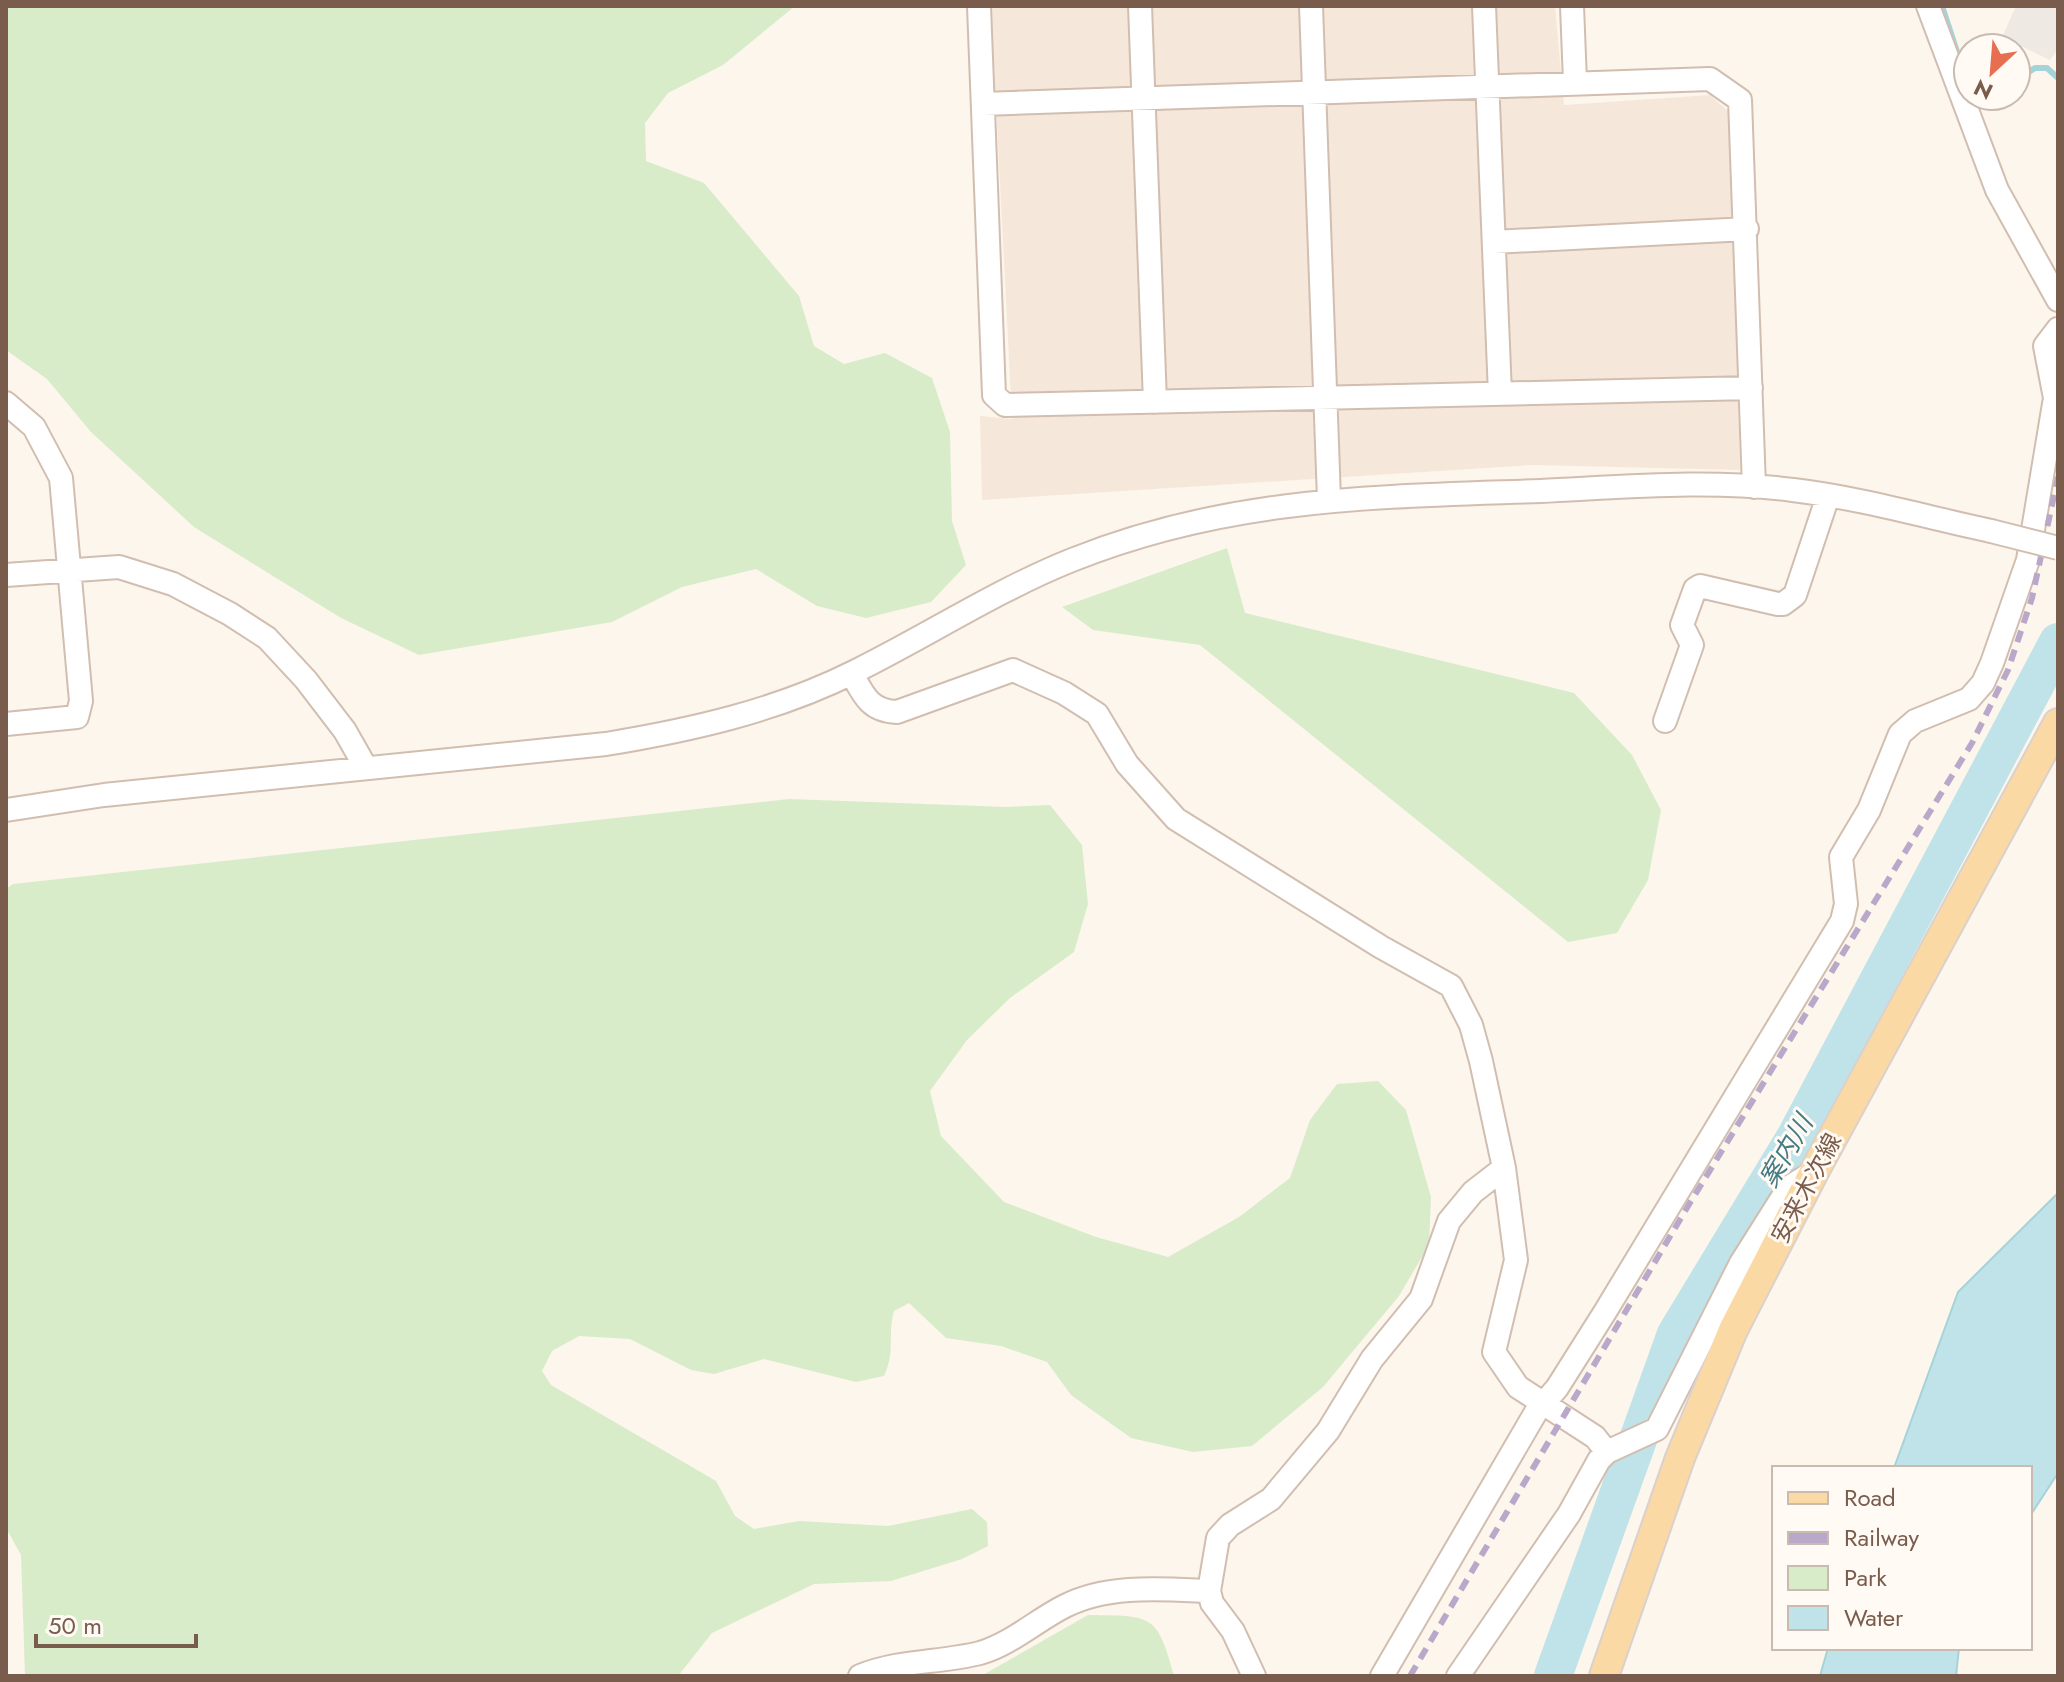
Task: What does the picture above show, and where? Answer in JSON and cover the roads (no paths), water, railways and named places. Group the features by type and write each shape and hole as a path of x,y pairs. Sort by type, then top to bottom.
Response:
{"main road":[{"name":"安来木次線","path":"1604,1676 1680,1458 1721,1359 1815,1170 2058,723"}],"street":[{"path":"979,6 994,395 997,402 1005,405 1751,388"},
{"path":"1140,6 1155,402"},
{"path":"1311,6 1329,499"},
{"path":"1484,6 1500,394"},
{"path":"1572,6 1575,82"},
{"path":"1928,6 1997,190 2058,300"},
{"path":"983,104 1315,90 1710,79 1740,100 1754,487"},
{"path":"1494,242 1747,229"},
{"path":"1382,1676 1543,1405 1605,1312 1842,921 1846,904 1841,857 1869,810 1900,734 1915,721 1963,703 1983,683 2028,560 2055,398 2045,346 2058,329"},
{"path":"6,403 34,427 61,478 81,701 77,717 6,724"},
{"path":"6,810 104,795 606,744 686,731 788,700 852,674 1069,561 1122,541 1235,511 1329,499 1668,486 1754,487 1828,496 2058,548"},
{"path":"1665,721 1692,645 1682,625 1695,589 1700,586 1778,604 1788,602 1795,595 1828,496"},
{"path":"6,575 119,567 173,584 267,638 345,731 366,768"},
{"path":"852,674 865,699 883,712 897,712 1013,670 1064,693 1097,714 1127,764 1176,819 1381,947 1451,986 1471,1025 1504,1168 1516,1260 1494,1352 1518,1387 1595,1437 1610,1451"},
{"path":"1254,1676 1233,1631 1212,1603 1209,1591 1218,1538 1230,1525 1271,1499 1328,1431 1372,1359 1421,1299 1449,1221 1473,1192 1504,1168"},
{"path":"1458,1676 1610,1451 1644,1437 1661,1423 1741,1263 1789,1187 1815,1170"},
{"path":"860,1676 894,1665 981,1652 1066,1605 1092,1595 1142,1590 1209,1591"}],"water":[{"path":"2058,1193 2058,1473 2032,1513 2032,1466 1895,1466 1958,1292"},
{"path":"1827,1650 1959,1650 1956,1676 1820,1676"}],"waterway":[{"path":"1942,6 1952,36"},
{"path":"2032,70 2047,68 2058,78"},
{"name":"案内川","path":"1553,1676 1676,1334 1796,1136 2058,642"}],"railway":[{"path":"1410,1676 1688,1206 1972,743 2008,670 2032,598 2058,477"}]}
